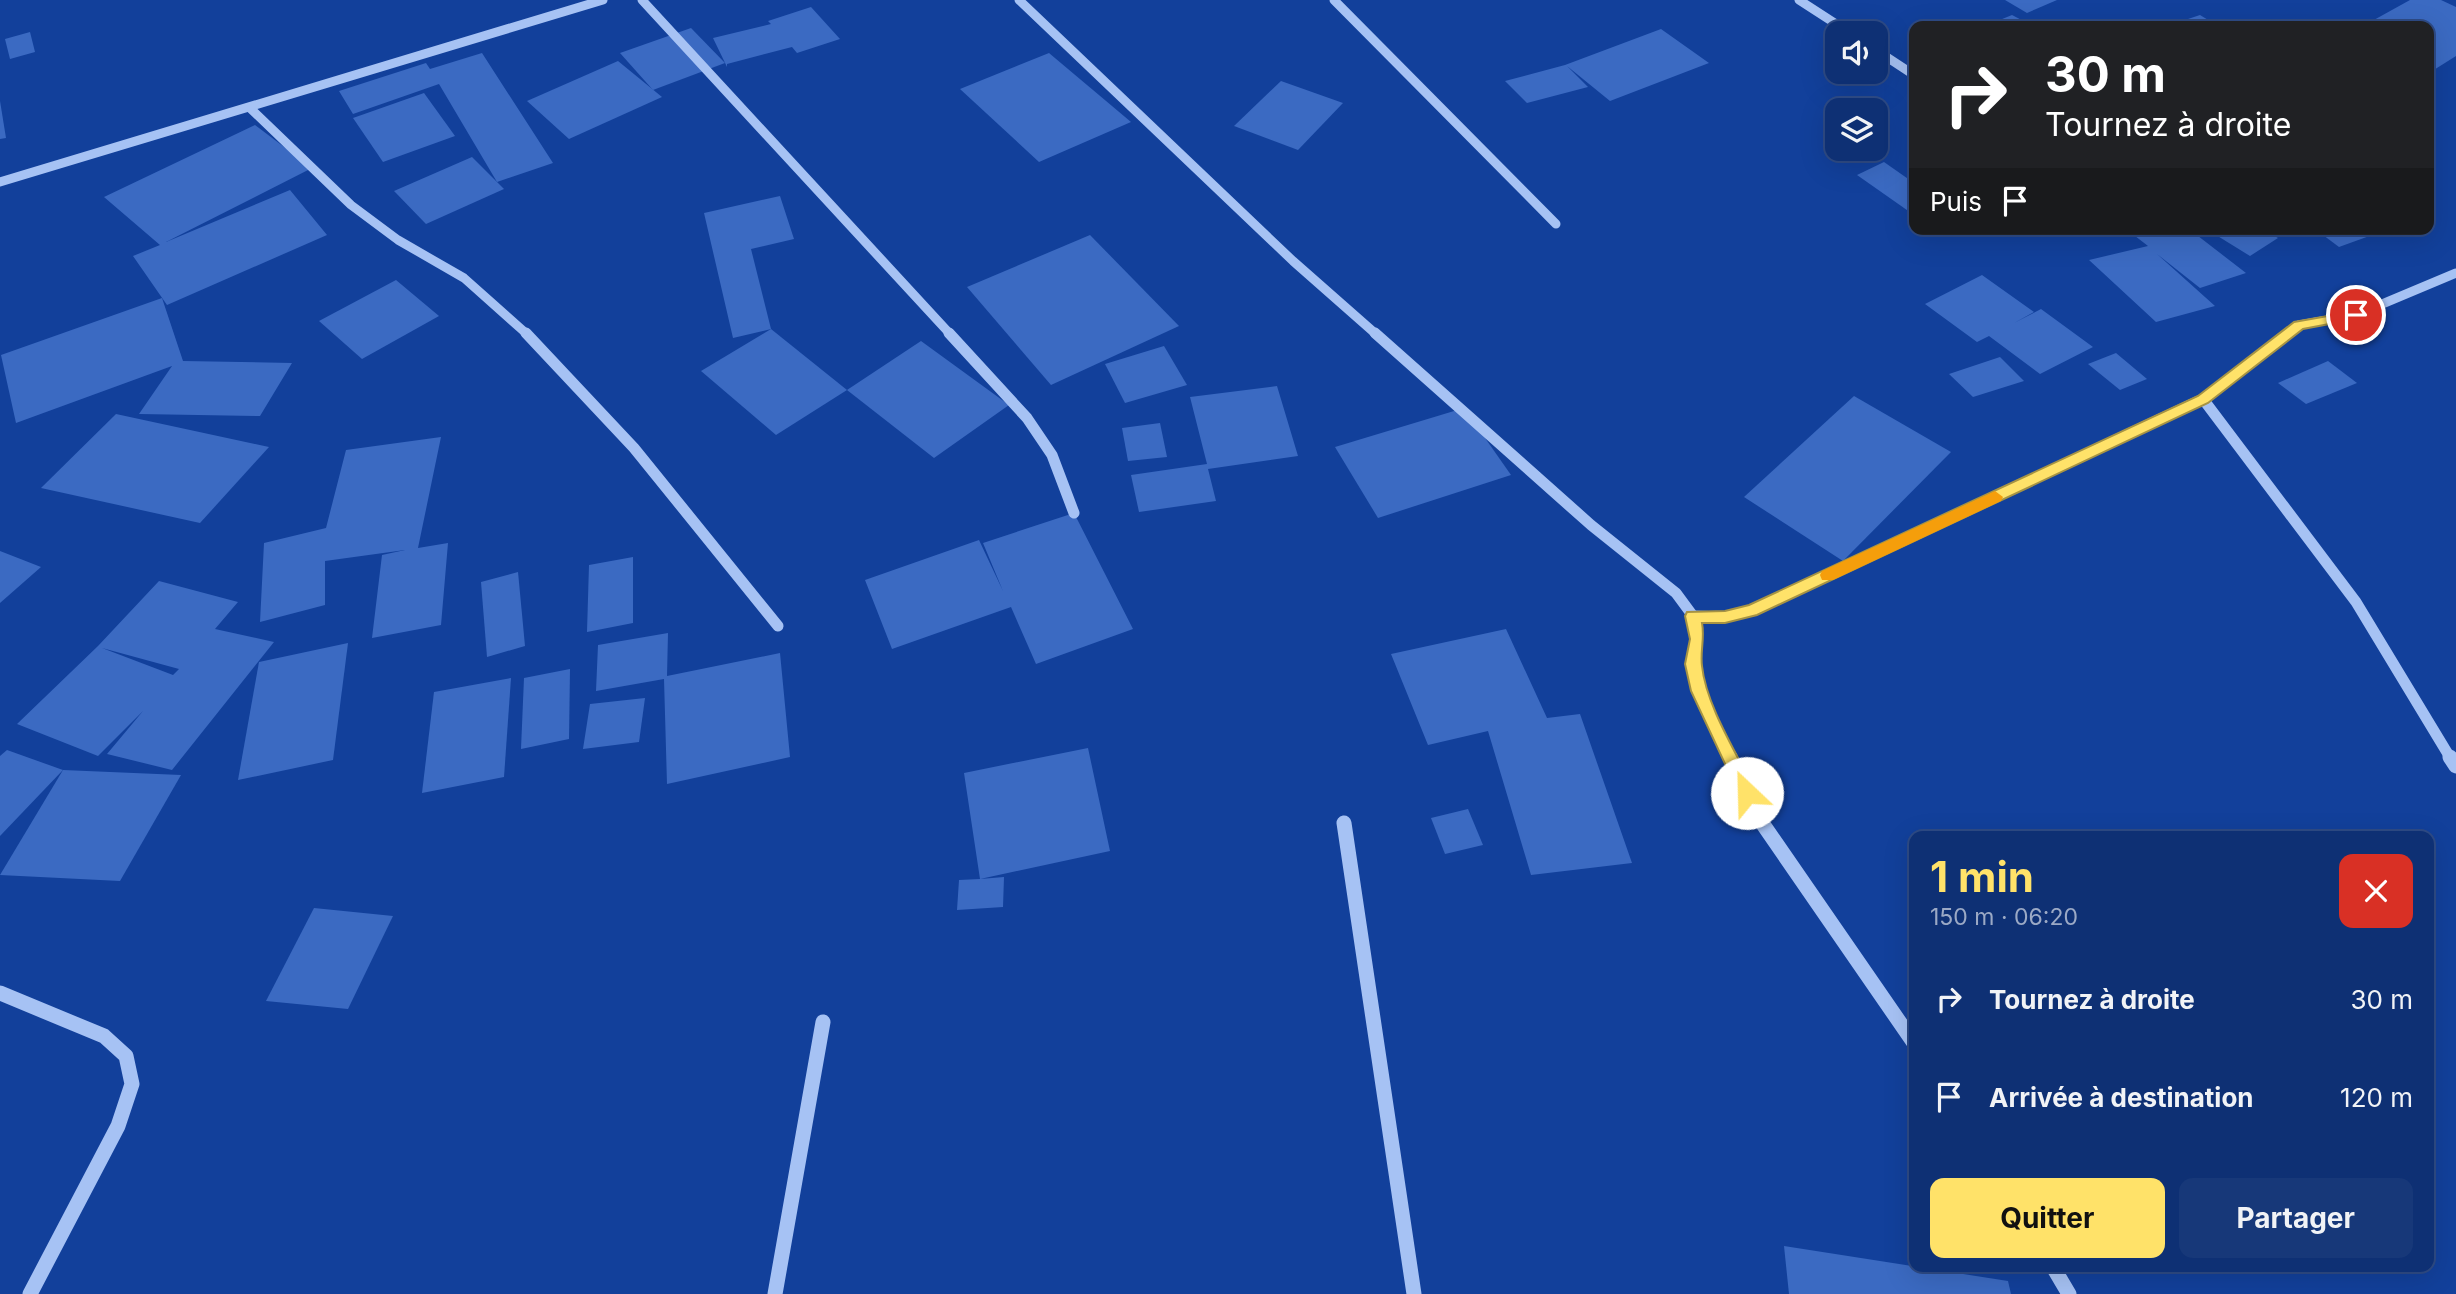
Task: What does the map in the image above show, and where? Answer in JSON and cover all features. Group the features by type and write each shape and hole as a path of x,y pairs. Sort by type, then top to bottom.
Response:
{"street":[{"path":"0,182 251,109 604,0"},
{"path":"642,0 1027,418 1052,455 1074,513"},
{"path":"1019,0 1293,261 1591,525 1676,593 1693,616 1698,639 1693,664 1700,691 1758,817 1909,1037"},
{"path":"1334,0 1556,224"},
{"path":"1799,0 1831,21"},
{"path":"1888,58 1909,72"},
{"path":"251,109 325,186 388,233 471,283 550,353 650,463 778,626"},
{"path":"1693,616 1725,617 1752,611 2203,399 2299,325 2356,315 2456,273"},
{"path":"2203,399 2356,603 2456,766"},
{"path":"1344,823 1414,1294"},
{"path":"0,993 104,1036 126,1056 132,1084 118,1126 30,1294"},
{"path":"775,1294 823,1022"},
{"path":"2056,1272 2069,1294"}],"building":[{"path":"2005,0 2057,0 2027,13"},
{"path":"2410,0 2441,0 2456,7 2456,56 2434,70 2434,21 2372,21"},
{"path":"811,7 840,39 797,53 792,47 727,64 727,67 713,38 771,24 768,21"},
{"path":"2012,15 2023,21 1997,21"},
{"path":"2200,15 2210,21 2182,21"},
{"path":"691,28 725,63 653,90 620,53"},
{"path":"1661,29 1709,63 1610,101 1567,66 1588,87 1527,103 1505,81 1565,65"},
{"path":"30,32 35,52 10,59 5,39"},
{"path":"482,53 553,163 497,182 439,84 353,114 339,91 426,63 430,69"},
{"path":"1049,53 1131,122 1039,162 960,89"},
{"path":"618,61 662,97 569,139 527,101"},
{"path":"1281,81 1343,103 1298,150 1234,126"},
{"path":"424,93 455,136 383,162 353,118"},
{"path":"0,101 6,138 0,139"},
{"path":"255,125 312,168 166,242 290,190 327,235 167,305 133,256 160,245 104,197"},
{"path":"472,157 504,189 426,224 394,191"},
{"path":"1884,162 1909,180 1909,211 1857,175"},
{"path":"780,196 794,239 751,249 771,329 733,338 704,213"},
{"path":"1090,235 1179,326 1051,385 967,287"},
{"path":"2134,235 2197,235 2246,273 2200,288 2157,254 2215,306 2156,322 2089,260 2148,246"},
{"path":"2216,235 2273,235 2278,238 2250,256"},
{"path":"2323,235 2372,235 2339,247"},
{"path":"1982,275 2034,312 2014,323 2041,309 2093,347 2040,374 1989,336 1977,342 1925,304"},
{"path":"396,280 439,316 362,359 319,321"},
{"path":"162,298 183,361 292,363 260,416 139,414 172,366 16,423 1,355"},
{"path":"771,329 847,390 776,435 701,371"},
{"path":"921,341 1009,405 934,458 847,390"},
{"path":"1164,346 1187,385 1125,403 1105,364"},
{"path":"2116,353 2147,379 2120,390 2088,364"},
{"path":"2000,357 2024,381 1973,397 1949,374"},
{"path":"2328,361 2357,383 2306,404 2278,383"},
{"path":"1277,386 1298,456 1208,469 1216,501 1139,512 1131,475 1207,464 1190,397"},
{"path":"1854,396 1951,452 1843,561 1744,497"},
{"path":"1464,408 1511,475 1378,518 1335,447"},
{"path":"116,414 269,447 200,523 41,488"},
{"path":"1160,423 1167,457 1128,461 1122,428"},
{"path":"441,437 418,548 448,543 441,625 372,638 382,555 405,550 325,561 325,605 260,622 264,543 326,528 346,450"},
{"path":"1074,513 1133,629 1036,664 1011,607 892,649 865,580 979,540 1003,591 983,543"},
{"path":"0,551 41,567 0,603"},
{"path":"633,557 633,623 587,632 589,565"},
{"path":"518,572 525,646 487,657 481,582"},
{"path":"159,581 238,602 215,629 274,642 172,770 107,754 143,711 98,756 17,724 98,646","holes":["102,648 179,669 173,675"]},
{"path":"1506,629 1547,718 1580,714 1632,863 1531,875 1488,731 1428,745 1391,654"},
{"path":"668,633 667,676 780,653 790,757 667,784 664,679 596,691 598,645"},
{"path":"348,643 333,760 238,780 259,662"},
{"path":"570,669 569,739 521,749 524,678"},
{"path":"511,678 504,777 422,793 434,692"},
{"path":"645,698 639,742 583,749 590,704"},
{"path":"1088,748 1110,851 980,879 964,773"},
{"path":"7,750 63,770 0,836 0,756"},
{"path":"63,770 181,775 120,881 0,875"},
{"path":"1468,809 1483,845 1445,854 1431,818"},
{"path":"1004,877 1003,907 957,910 959,880"},
{"path":"314,908 393,916 348,1009 266,1001"},
{"path":"1784,1246 1909,1266 1909,1272 1950,1272 2008,1281 2011,1294 1789,1294"}],"slow traffic":[{"path":"1828,575 1995,497"}],"route":[{"path":"1747,793 1700,691 1693,664 1698,639 1693,616 1725,617 1752,611 2203,399 2299,325 2356,315"}]}
